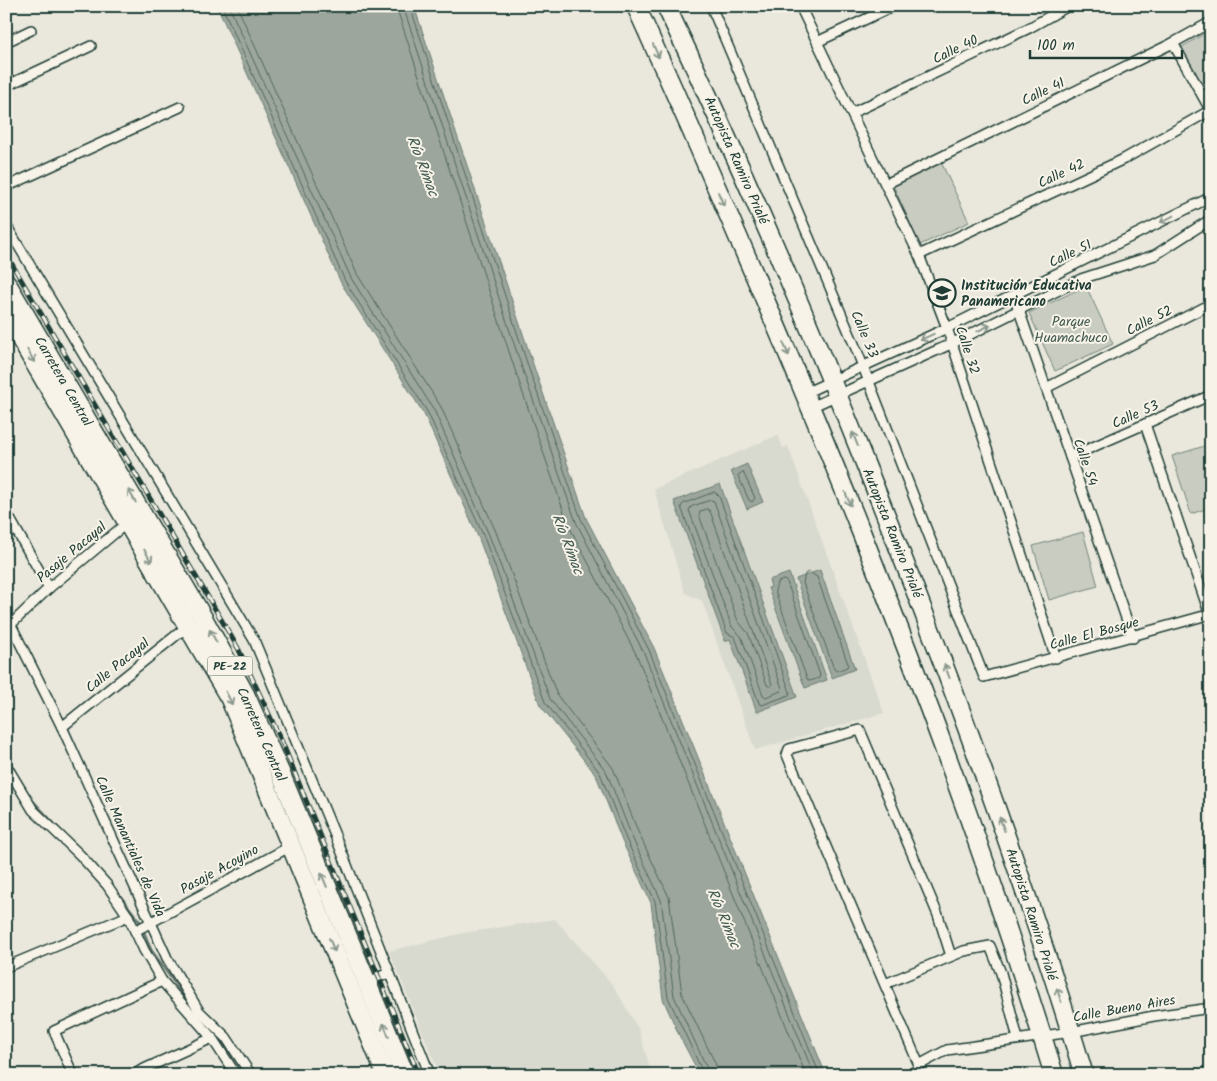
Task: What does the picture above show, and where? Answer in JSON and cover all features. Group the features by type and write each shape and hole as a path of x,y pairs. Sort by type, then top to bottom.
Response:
{"highway":[{"name":"Autopista Ramiro Prialé","path":"636,6 808,400 878,572 944,750 1054,1075"},
{"name":"Autopista Ramiro Prialé","path":"666,6 718,114 835,388 928,620 1008,840 1084,1075"},
{"name":"Carretera Central","path":"6,282 202,616 245,694 405,1075"},
{"name":"Carretera Central","path":"6,314 189,625 230,699 386,1075"}],"street":[{"name":"Calle 33","path":"711,6 864,367 984,677"},
{"name":"Calle 32","path":"800,6 819,41 919,255 947,328 1056,658"},
{"path":"819,41 880,9 894,6"},
{"name":"Calle 40","path":"852,113 1029,28 1068,6"},
{"name":"Calle 41","path":"886,184 1173,43 1211,22"},
{"path":"6,42 31,30"},
{"path":"1173,43 1211,110"},
{"path":"6,86 91,46"},
{"path":"6,187 180,107"},
{"name":"Calle 42","path":"919,255 1124,160 1211,110"},
{"name":"Calle 51","path":"808,400 835,388 864,367 1014,296 1211,197"},
{"name":"Calle 51","path":"808,400 835,388 870,382 1019,311 1081,279 1155,255 1211,219"},
{"path":"6,224 254,640 339,845 388,973 430,1075"},
{"name":"Calle 54","path":"1014,296 1133,638"},
{"name":"Calle 52","path":"1046,388 1211,304"},
{"name":"Calle 53","path":"1070,457 1211,395"},
{"path":"1145,424 1210,614"},
{"path":"10,519 49,588"},
{"name":"Pasaje Pacayal","path":"8,627 49,588 128,522"},
{"name":"Calle El Bosque","path":"984,677 1133,638 1210,614"},
{"name":"Calle Manantiales de Vida","path":"6,615 8,627 62,727 167,958 199,1011 226,1037 251,1075"},
{"name":"Calle Pacayal","path":"62,727 189,625"},
{"path":"914,1075 919,1064 787,755 788,749 860,730 938,915 951,956"},
{"path":"6,765 33,810 85,861 106,885 128,916 162,981 212,1038 236,1075"},
{"name":"Pasaje Acoyino","path":"135,931 291,846"},
{"path":"6,967 128,916"},
{"path":"885,984 951,956 975,948 990,946 1000,973 1018,1039"},
{"path":"367,983 388,973"},
{"path":"73,1075 54,1031 162,981"},
{"name":"Calle Bueno Aires","path":"919,1064 947,1050 1071,1032 1154,1016 1211,1008"},
{"path":"131,1075 144,1072 212,1038"}],"shaded area":[{"path":"778,435 783,448 788,446 884,713 755,750 702,601 685,593 654,489"},
{"path":"555,919 613,985 639,1030 652,1075 440,1075 389,951 463,933"}],"green space":[{"path":"1211,30 1211,101 1209,102 1180,48"},
{"path":"941,162 969,222 920,245 893,185"},
{"name":"Parque Huamachuco","path":"1086,286 1113,344 1055,371 1029,313"},
{"path":"1211,444 1211,507 1191,514 1172,456"},
{"path":"1083,532 1098,586 1049,600 1033,546"}],"water":[{"name":"Río Rímac","path":"217,6 414,6 586,518 654,648 826,1075 700,1075 663,999 651,903 622,841 596,775 540,705 479,539 424,414 341,283"},
{"path":"747,464 763,502 747,509 731,471"},
{"path":"720,484 797,697 757,712 730,639 725,641 674,501"},
{"path":"820,570 855,669 832,678 796,579"},
{"path":"789,573 827,680 805,688 768,588 771,587 769,580"}],"waterway":[{"path":"6,757 32,800 59,829"},
{"path":"116,891 140,922 151,950 187,1000"},
{"path":"216,1033 240,1066"}],"railway":[{"path":"6,254 238,648 282,742 419,1075"}],"place":[{"name":"Institución Educativa Panamericano","path":"942,293"}]}
